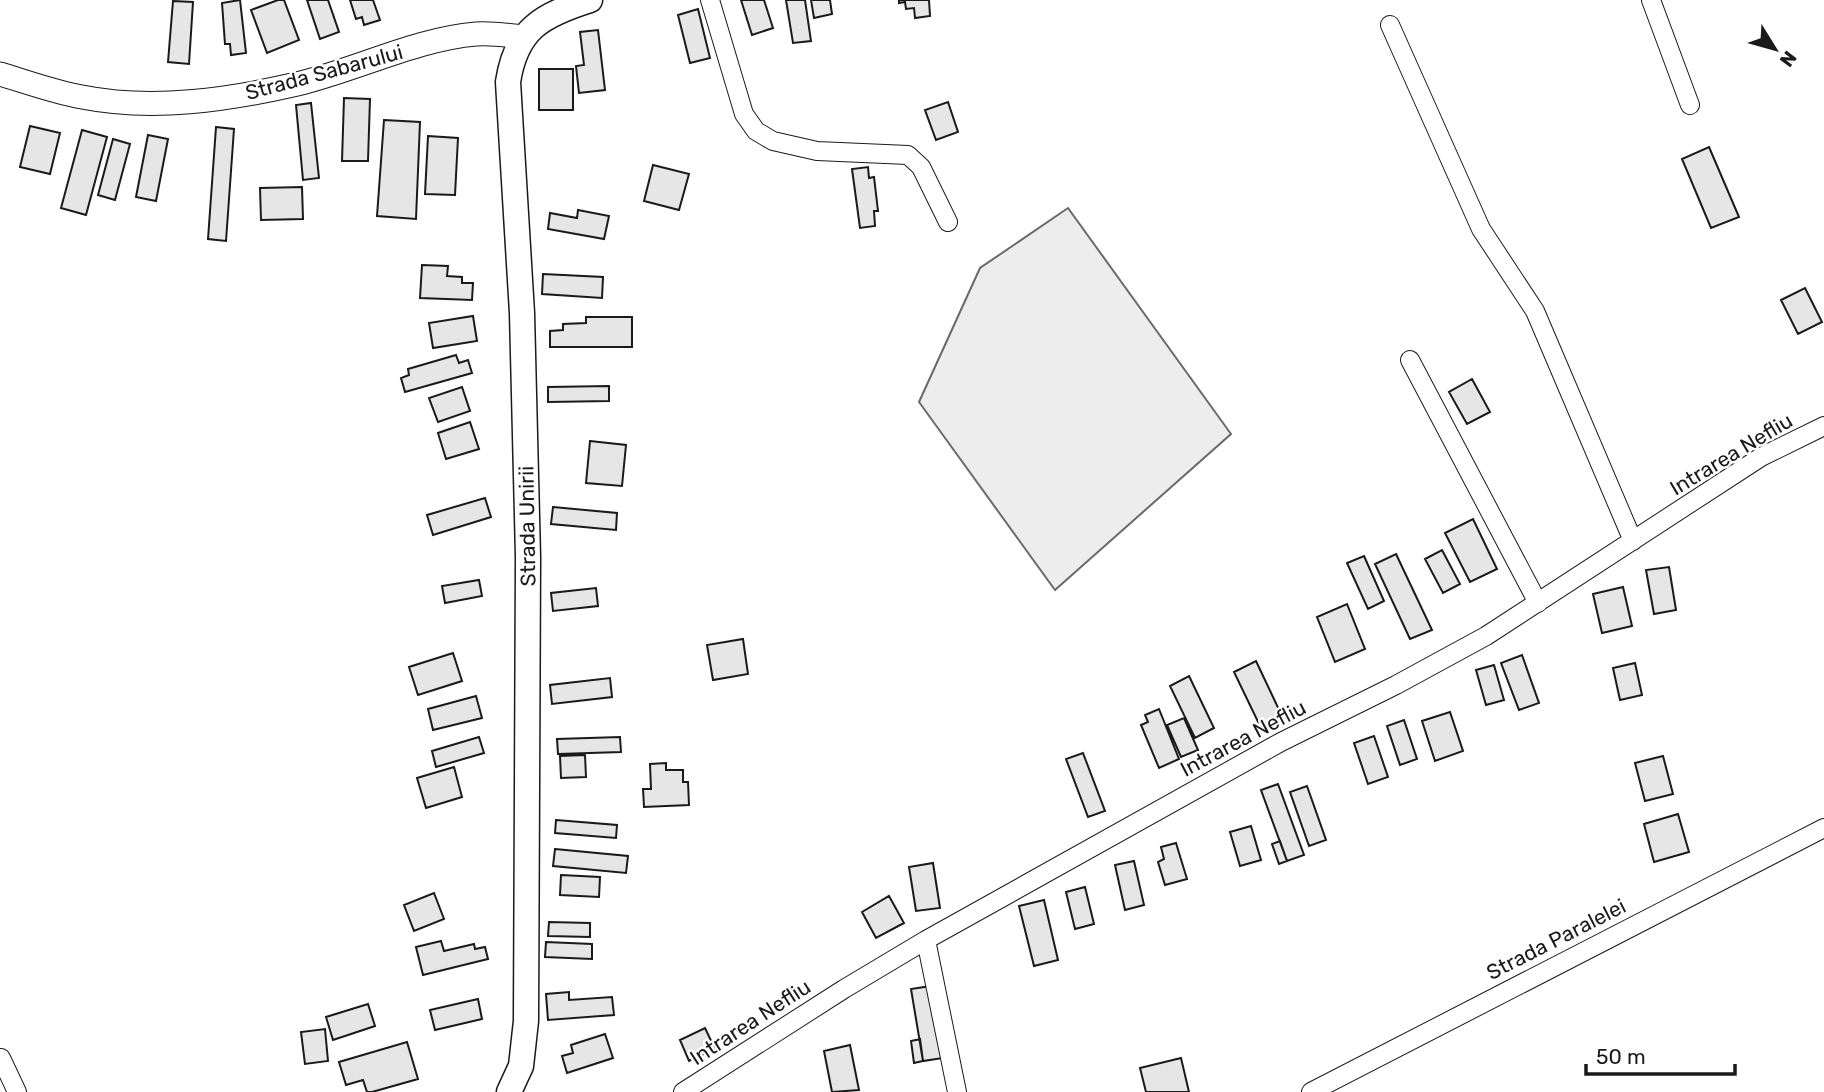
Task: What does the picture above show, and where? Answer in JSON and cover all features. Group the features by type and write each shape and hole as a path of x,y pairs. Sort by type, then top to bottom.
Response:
{"main road":[{"name":"Strada Unirii","path":"516,1088 526,1021 528,557 522,313 508,82 511,60 523,37 542,20 561,9 590,0"}],"street":[{"path":"710,0 744,114 756,131 773,141 817,151 908,155 921,167 948,222"},
{"path":"1651,0 1690,104"},
{"path":"1390,25 1481,229 1535,311 1633,541"},
{"name":"Strada Sabarului","path":"0,74 82,97 136,103 191,102 299,83 452,38 496,34 523,37"},
{"path":"1410,360 1538,603"},
{"name":"Intrarea Nefliu","path":"683,1092 926,940 1281,742 1396,685 1486,636 1761,457 1824,426"},
{"name":"Strada Paralelei","path":"1311,1092 1824,828"},
{"path":"926,940 957,1092"},
{"path":"1,1058 17,1092"}],"shaded area":[{"path":"1068,208 1231,434 1055,590 919,402 980,268"}],"building":[{"path":"240,0 246,53 231,55 230,44 225,44 222,3"},
{"path":"284,0 299,40 267,53 251,10"},
{"path":"307,0 328,0 339,32 320,39"},
{"path":"350,0 373,0 380,20 364,25 362,17 356,19"},
{"path":"741,0 764,0 773,28 752,35"},
{"path":"786,0 805,0 811,41 793,43"},
{"path":"811,0 830,0 832,14 814,18"},
{"path":"899,0 929,0 930,16 915,18 914,8 906,9 905,2 899,3"},
{"path":"173,1 193,2 189,64 168,62"},
{"path":"698,9 710,58 690,63 678,15"},
{"path":"598,30 605,90 579,93 576,66 584,65 580,32"},
{"path":"539,69 573,69 573,110 539,110"},
{"path":"344,98 370,99 368,161 342,161"},
{"path":"948,102 958,132 936,140 925,110"},
{"path":"311,103 319,178 303,180 296,105"},
{"path":"384,120 420,122 416,219 377,216"},
{"path":"30,126 60,133 50,174 20,167"},
{"path":"216,127 234,129 226,241 208,239"},
{"path":"82,130 107,137 86,215 61,208"},
{"path":"148,135 168,139 156,201 136,197"},
{"path":"428,136 458,138 455,195 425,194"},
{"path":"113,139 130,144 115,200 98,195"},
{"path":"1709,147 1739,217 1711,228 1682,159"},
{"path":"653,165 689,174 679,210 644,201"},
{"path":"868,167 869,178 874,177 878,211 874,211 875,226 860,228 852,169"},
{"path":"302,187 303,219 261,220 260,188"},
{"path":"578,210 609,216 604,239 548,229 550,213 577,218"},
{"path":"422,265 448,266 447,276 462,277 462,283 473,283 472,300 420,298"},
{"path":"543,274 603,277 602,298 542,294"},
{"path":"1805,288 1822,322 1798,334 1781,300"},
{"path":"473,316 477,341 433,348 429,323"},
{"path":"586,317 632,317 632,347 550,347 550,331 563,330 563,324 586,323"},
{"path":"456,355 459,363 468,360 472,373 405,392 401,378 409,375 408,369"},
{"path":"1472,379 1490,412 1467,424 1449,392"},
{"path":"609,386 609,401 548,402 548,387"},
{"path":"462,387 470,411 438,422 429,398"},
{"path":"470,422 479,449 446,459 438,433"},
{"path":"590,441 626,445 622,486 586,483"},
{"path":"485,498 491,517 433,535 427,515"},
{"path":"553,507 617,513 616,530 551,524"},
{"path":"1473,519 1497,569 1470,582 1445,533"},
{"path":"1442,550 1460,584 1443,593 1425,559"},
{"path":"1396,554 1432,630 1410,639 1375,564"},
{"path":"1364,556 1384,601 1368,609 1347,563"},
{"path":"1669,567 1676,610 1654,614 1646,570"},
{"path":"479,580 482,596 445,603 442,586"},
{"path":"1623,587 1632,626 1602,633 1593,594"},
{"path":"596,588 598,606 553,611 551,593"},
{"path":"1347,604 1365,649 1335,662 1317,617"},
{"path":"743,639 748,674 713,680 707,645"},
{"path":"453,653 462,681 418,695 409,667"},
{"path":"1522,655 1539,703 1519,710 1501,663"},
{"path":"1256,661 1282,716 1260,726 1234,672"},
{"path":"1635,663 1642,695 1620,700 1613,668"},
{"path":"1494,665 1504,700 1486,705 1476,670"},
{"path":"1189,676 1214,728 1195,738 1170,686"},
{"path":"610,678 612,697 552,704 550,685"},
{"path":"476,696 482,718 433,730 428,709"},
{"path":"1159,709 1179,759 1159,768 1141,725 1148,722 1145,715"},
{"path":"1450,712 1463,751 1435,761 1422,721"},
{"path":"1184,718 1198,750 1181,757 1167,725"},
{"path":"1404,720 1417,759 1400,765 1387,726"},
{"path":"1374,736 1388,777 1368,784 1354,743"},
{"path":"479,737 484,753 436,767 432,751"},
{"path":"620,737 621,752 558,754 557,739"},
{"path":"1083,753 1105,811 1088,817 1066,759"},
{"path":"585,755 586,777 561,778 560,756"},
{"path":"1663,756 1673,794 1645,801 1635,763"},
{"path":"666,763 666,770 683,770 683,782 688,782 689,805 644,807 643,789 651,789 650,764"},
{"path":"454,767 462,797 426,808 417,778"},
{"path":"1278,784 1304,855 1287,861 1261,790"},
{"path":"1307,786 1326,840 1309,846 1290,792"},
{"path":"1678,814 1689,852 1654,862 1644,824"},
{"path":"556,820 617,825 616,838 555,833"},
{"path":"1251,826 1261,860 1240,866 1230,832"},
{"path":"1280,841 1287,861 1279,864 1272,844"},
{"path":"1176,843 1187,879 1165,885 1158,862 1164,859 1161,847"},
{"path":"555,849 628,856 626,873 553,866"},
{"path":"1134,861 1144,905 1125,910 1115,865"},
{"path":"933,863 940,908 916,911 909,867"},
{"path":"561,875 600,877 599,897 560,895"},
{"path":"1085,887 1094,924 1075,929 1066,892"},
{"path":"434,893 444,919 414,931 404,905"},
{"path":"889,896 904,923 876,938 862,912"},
{"path":"1044,900 1058,960 1034,966 1019,906"},
{"path":"549,922 590,923 590,937 548,936"},
{"path":"441,941 444,951 474,944 475,949 485,947 488,959 423,975 416,947"},
{"path":"546,942 592,944 592,959 545,957"},
{"path":"931,986 943,1058 923,1061 911,989"},
{"path":"569,992 569,1000 612,997 614,1015 548,1020 546,994"},
{"path":"478,999 482,1019 435,1030 430,1010"},
{"path":"368,1004 375,1026 333,1040 326,1017"},
{"path":"705,1028 715,1049 689,1061 680,1040"},
{"path":"325,1029 328,1061 305,1064 301,1032"},
{"path":"605,1034 613,1058 567,1073 562,1056 573,1053 571,1045"},
{"path":"920,1039 923,1061 914,1063 911,1041"},
{"path":"407,1042 418,1079 372,1092 367,1092 363,1080 346,1085 339,1062"},
{"path":"850,1045 859,1090 832,1092 824,1051"},
{"path":"1181,1058 1189,1092 1146,1092 1140,1068"}]}
